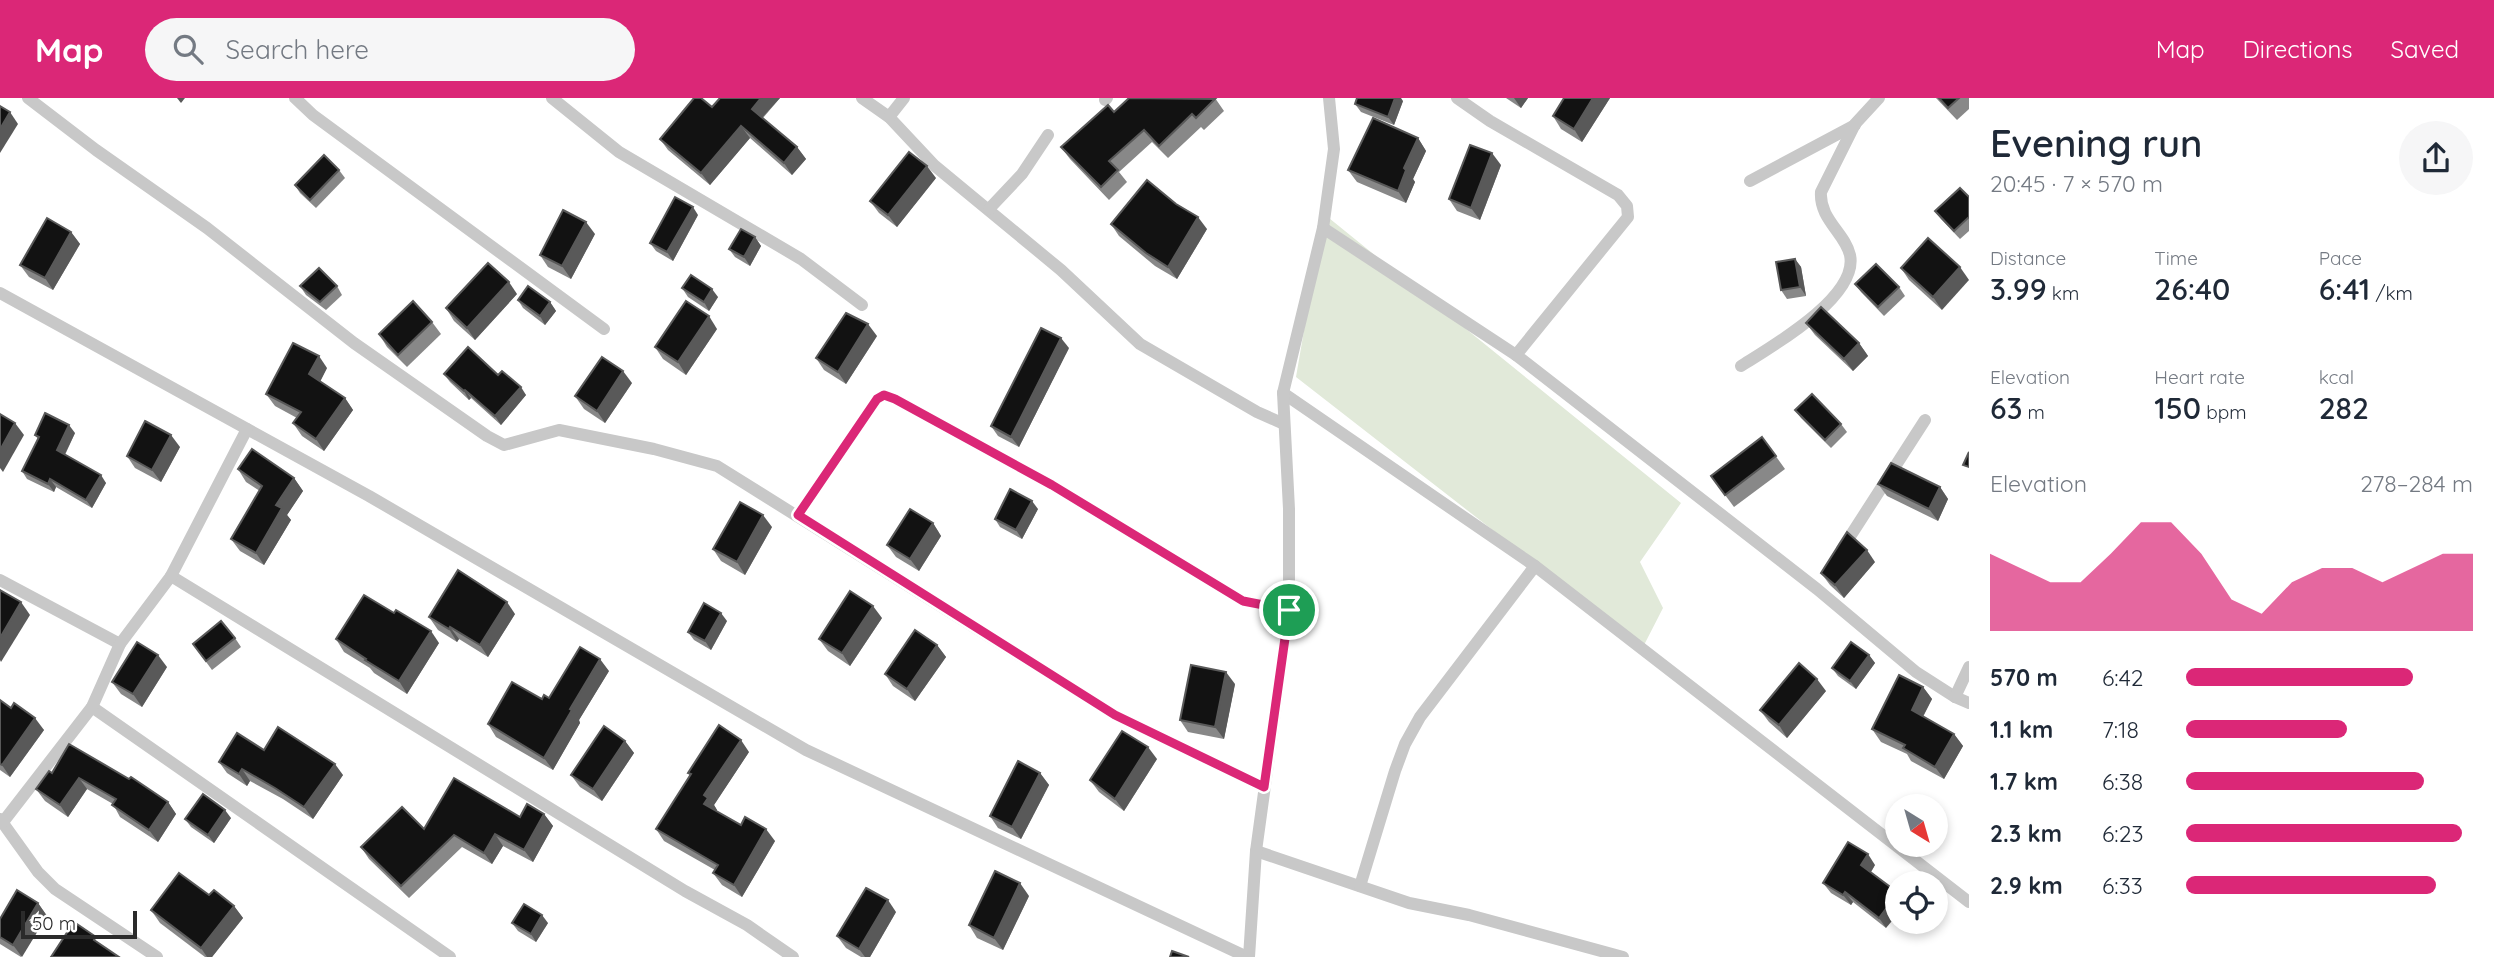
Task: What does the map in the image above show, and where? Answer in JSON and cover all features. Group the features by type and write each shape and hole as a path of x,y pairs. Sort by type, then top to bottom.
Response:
{"street":[{"path":"29,98 96,150 207,228 354,343 487,436 505,444 559,430 654,449 717,466 1115,715 1264,787"},
{"path":"295,98 357,148 604,329"},
{"path":"552,98 619,152 801,259 862,305"},
{"path":"862,98 889,117 935,166 1061,270 1140,344 1284,424"},
{"path":"889,117 904,98"},
{"path":"0,293 381,503 806,750 1248,957 1256,851 1289,610 1289,509 1283,393 1323,228 1334,149 1329,98"},
{"path":"1457,98 1490,121 1618,195 1627,206 1628,217 1516,355"},
{"path":"1741,366 1797,331 1836,295 1848,272 1850,255 1820,204 1821,192 1855,124 1879,98"},
{"path":"1750,181 1855,124"},
{"path":"989,209 1022,174 1048,135"},
{"path":"1323,228 1516,355 1820,584 1916,672 1969,703"},
{"path":"1283,393 1535,566 1969,902"},
{"path":"798,515 877,399 884,395 1052,485 1243,601 1289,610"},
{"path":"1838,555 1925,420"},
{"path":"157,957 55,889 38,872 2,820 92,707 120,644 171,576 247,429"},
{"path":"1360,886 1405,744 1420,717 1535,566"},
{"path":"171,576 685,891 747,925 793,957"},
{"path":"0,580 120,644"},
{"path":"1955,697 1969,667"},
{"path":"92,707 450,957"},
{"path":"1256,851 1409,903 1469,915 1623,957"}],"green space":[{"path":"1324,214 1681,503 1640,562 1663,608 1643,647 1296,377"}],"building":[{"path":"694,98 701,98 712,107 720,98 761,98 752,109 797,147 784,163 741,126 701,173 660,139"},
{"path":"1129,98 1215,99 1196,118 1192,114 1159,146 1144,130 1109,161 1118,170 1101,187 1061,147 1108,105 1114,112"},
{"path":"1357,98 1395,98 1388,117 1355,104"},
{"path":"1564,98 1593,98 1574,129 1553,116"},
{"path":"1939,98 1959,98 1948,108"},
{"path":"0,106 10,112 0,129"},
{"path":"1373,118 1418,138 1404,168 1406,170 1398,191 1348,170"},
{"path":"1470,145 1492,153 1471,208 1449,199"},
{"path":"909,152 927,166 888,215 870,201"},
{"path":"324,155 339,170 310,200 295,185"},
{"path":"1147,180 1176,204 1198,217 1168,267 1111,224"},
{"path":"1960,188 1969,197 1969,217 1954,231 1935,211"},
{"path":"675,197 693,207 667,252 650,243"},
{"path":"563,210 586,222 562,266 540,255"},
{"path":"47,218 71,232 45,278 20,265"},
{"path":"741,229 755,237 744,257 729,249"},
{"path":"1928,238 1960,267 1933,297 1901,268"},
{"path":"1795,259 1800,287 1781,290 1776,262"},
{"path":"488,263 509,282 467,328 446,308"},
{"path":"1876,264 1899,287 1878,307 1855,284"},
{"path":"319,268 337,286 320,302 300,286"},
{"path":"691,275 712,289 704,302 682,288"},
{"path":"528,286 550,302 540,316 518,300"},
{"path":"413,301 432,322 398,355 379,334"},
{"path":"686,301 709,316 678,362 655,347"},
{"path":"1821,307 1859,343 1844,359 1806,323"},
{"path":"846,313 868,324 838,372 816,358"},
{"path":"1041,328 1061,338 1011,437 991,426"},
{"path":"293,343 319,356 309,374 345,398 316,439 293,423 301,412 266,394"},
{"path":"468,347 498,375 502,371 521,387 495,416 444,374"},
{"path":"602,357 623,371 597,411 575,396"},
{"path":"1812,394 1841,424 1825,440 1795,410"},
{"path":"45,413 69,425 57,450 101,475 86,500 50,479 48,484 22,471 39,437 35,435"},
{"path":"0,414 15,423 0,450"},
{"path":"145,421 171,435 152,470 127,456"},
{"path":"1762,437 1776,456 1725,495 1711,476"},
{"path":"252,449 294,478 276,505 282,508 256,553 231,539 262,486 238,469"},
{"path":"1969,452 1969,467 1963,465"},
{"path":"1891,463 1940,487 1929,509 1878,484"},
{"path":"1010,489 1032,501 1016,530 995,519"},
{"path":"740,502 763,515 737,562 713,549"},
{"path":"910,509 933,523 910,559 887,545"},
{"path":"1847,532 1867,550 1835,585 1821,573"},
{"path":"458,570 507,602 480,645 429,617"},
{"path":"0,590 21,602 0,638"},
{"path":"850,591 873,606 842,653 819,639"},
{"path":"364,595 431,631 399,681 336,639"},
{"path":"704,603 721,613 705,641 688,632"},
{"path":"221,621 235,638 206,661 193,644"},
{"path":"915,630 937,645 907,689 885,674"},
{"path":"137,642 158,655 133,694 112,682"},
{"path":"1851,642 1869,655 1850,681 1832,668"},
{"path":"580,647 600,659 544,758 488,724 512,682 542,699 544,695 549,698"},
{"path":"1799,663 1817,679 1779,725 1760,710"},
{"path":"1191,665 1226,672 1215,727 1180,720"},
{"path":"1899,675 1923,687 1912,710 1954,734 1935,767 1903,748 1905,745 1872,729"},
{"path":"0,700 11,708 14,703 35,718 2,765 0,764"},
{"path":"719,725 741,740 704,795 708,798 704,804 741,825 745,817 766,829 734,885 713,873 718,865 656,829"},
{"path":"604,726 625,741 593,789 571,775"},
{"path":"278,727 335,764 304,807 242,769 239,774 219,762 237,733 264,750"},
{"path":"1122,731 1148,747 1115,799 1090,780"},
{"path":"69,744 129,779 131,777 168,802 149,830 112,805 116,799 79,778 60,805 36,789 49,771 52,773"},
{"path":"1018,761 1040,773 1012,827 990,816"},
{"path":"454,778 520,817 527,804 544,814 524,850 495,834 484,853 454,835 401,886 361,847 402,807 424,829"},
{"path":"203,794 225,810 208,835 185,819"},
{"path":"1848,842 1868,854 1861,865 1885,883 1885,910 1879,918 1845,892 1843,895 1823,883"},
{"path":"995,871 1020,883 994,938 969,925"},
{"path":"179,873 209,895 214,890 234,906 201,948 151,910"},
{"path":"866,888 888,900 859,949 837,936"},
{"path":"17,890 38,903 13,945 0,937 0,919"},
{"path":"524,904 542,915 531,934 512,923"},
{"path":"74,922 96,937 94,940 119,957 51,957"},
{"path":"1172,951 1189,957 1170,957"}],"route":[{"path":"884,395 1052,485 1243,601 1289,610 1264,787 1115,715 1000,645 798,515 877,399 884,395"}]}
